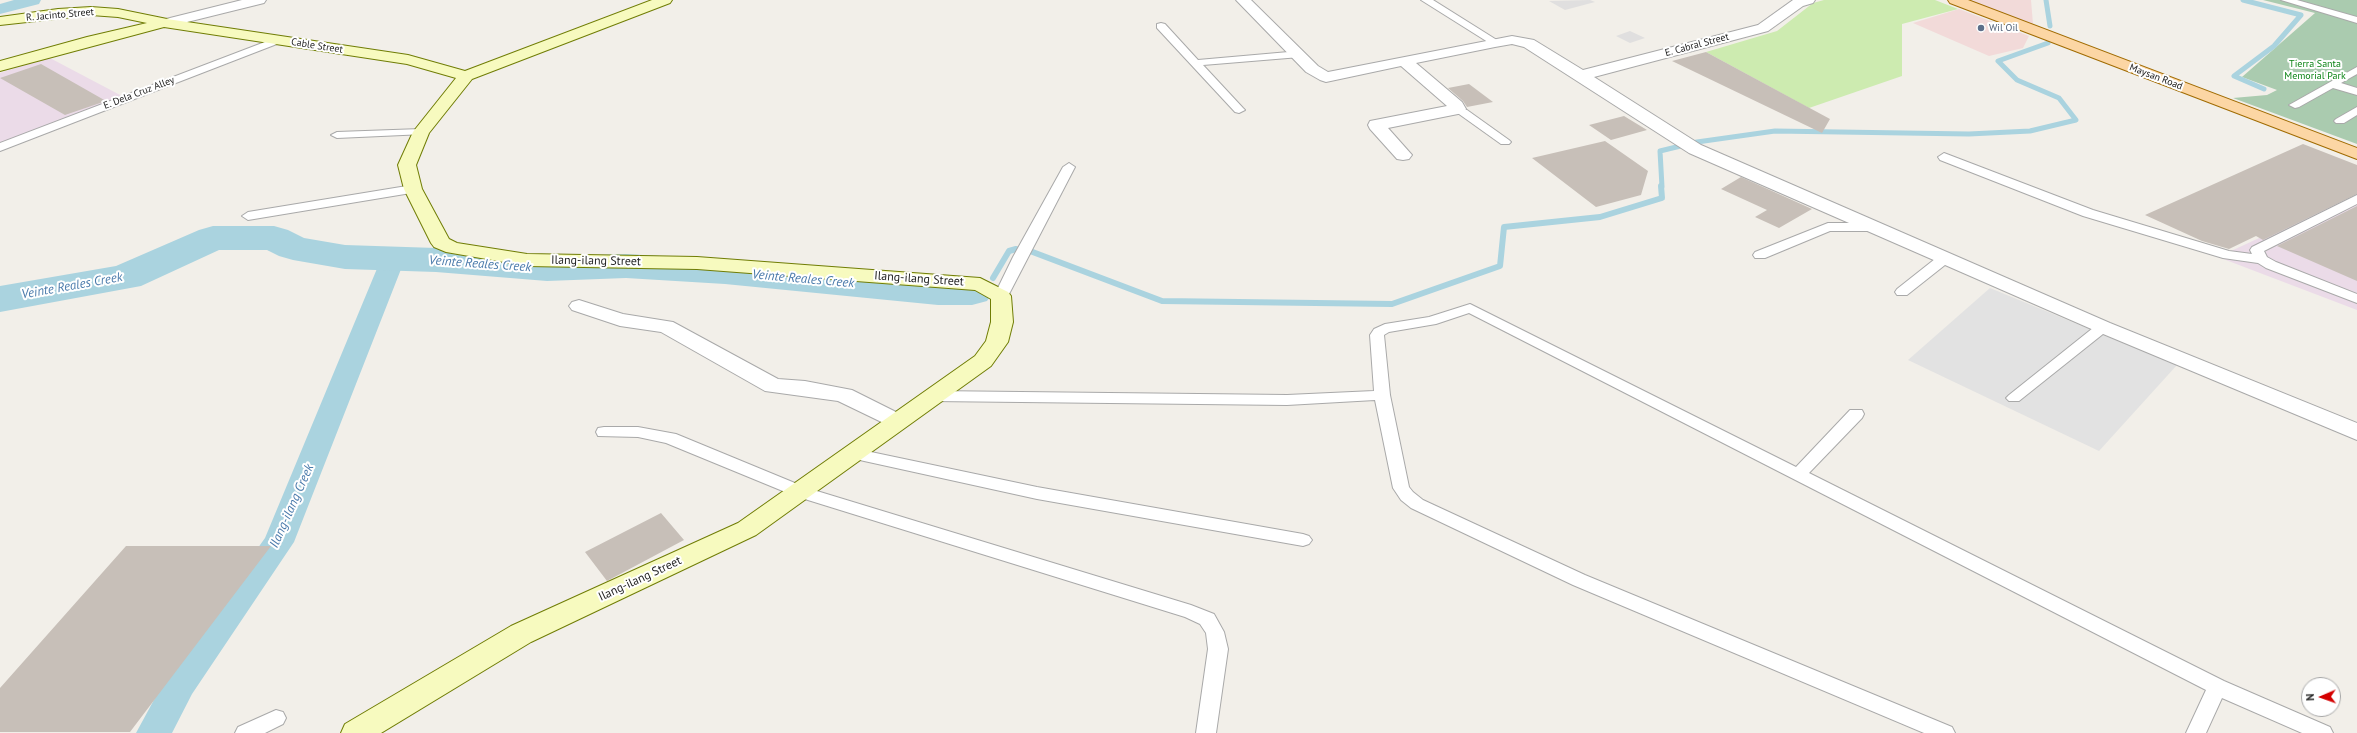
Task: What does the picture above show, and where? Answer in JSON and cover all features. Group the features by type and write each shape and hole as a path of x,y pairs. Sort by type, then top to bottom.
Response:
{"main road":[{"name":"Maysan Road","path":"1955,0 2357,154"}],"street":[{"path":"0,66 92,40 259,0"},
{"path":"466,76 665,0"},
{"path":"1243,0 1300,54 1319,75 1326,77 1405,62 1495,42 1512,40 1529,43 1672,137 1695,149 2103,327 2357,432"},
{"name":"E. Cabral Street","path":"1580,76 1764,28 1798,3 1808,0"},
{"name":"R. Jacinto Street","path":"0,21 91,11 118,13 166,23"},
{"name":"Cable Street","path":"166,23 408,60 466,76"},
{"path":"1404,154 1376,125 1456,110 1456,105 1405,62"},
{"name":"Ilang-ilang Street","path":"356,733 521,634 656,573 746,529 801,492 896,421 983,361 997,342 1002,322 1001,296 980,284 697,263 527,260 453,248 441,243 413,189 407,165 421,132 466,76"},
{"path":"579,306 620,320 666,326 773,386 805,388 844,395 896,421"}],"lane":[{"path":"1426,0 1495,42"},
{"path":"2286,0 2357,20"},
{"path":"1161,26 1239,110"},
{"name":"E. Dela Cruz Alley","path":"0,147 278,40"},
{"path":"1195,63 1300,54"},
{"path":"2296,105 2357,70"},
{"path":"2332,84 2357,92"},
{"path":"1456,110 1463,112 1505,142"},
{"path":"2340,121 2357,110"},
{"path":"337,135 421,132"},
{"path":"1944,157 2088,213 2228,255 2262,259 2271,265 2357,299"},
{"path":"1001,296 1020,257 1069,167"},
{"path":"248,216 413,189"},
{"path":"2262,259 2257,250 2357,199"},
{"path":"1760,255 1828,227 1875,227"},
{"path":"1902,292 1945,258"},
{"path":"1945,733 1579,580 1417,504 1407,496 1401,488 1382,395 1377,335 1379,332 1385,328 1431,320 1470,308 2217,687 2323,733"},
{"path":"2014,398 2103,327"},
{"path":"932,396 978,398 1287,400 1382,395"},
{"path":"1798,474 1856,414"},
{"path":"604,432 638,432 670,438 801,492 1183,609 1206,619 1215,632 1218,649 1206,733"},
{"path":"852,453 1037,493 1303,540"},
{"path":"2196,733 2217,687"},
{"path":"245,733 276,718"}],"shaded area":[{"path":"1590,0 1595,2 1565,10 1549,1"},
{"path":"1967,0 2031,0 2033,24"},
{"path":"1959,9 2029,36 2023,48 1989,56 1913,23"},
{"path":"1630,31 1645,38 1630,43 1616,36"},
{"path":"48,57 122,96 0,143 0,73"},
{"path":"2348,197 2357,201 2357,310 2218,257"},
{"path":"1990,288 2177,365 2099,451 1908,360"}],"green space":[{"path":"1824,0 1935,0 1958,9 1902,24 1902,76 1809,108 1706,52 1777,31 1813,3"},
{"name":"Tierra Santa Memorial Park","path":"2263,0 2357,0 2357,144 2233,98 2267,95 2277,90 2242,77 2315,13"}],"building":[{"path":"1706,52 1830,119 1822,133 1672,61"},
{"path":"41,64 106,101 65,115 0,78"},
{"path":"1469,84 1493,102 1467,107 1463,101 1448,88"},
{"path":"1624,116 1647,130 1611,140 1589,125"},
{"path":"1605,141 1648,171 1641,195 1596,207 1532,158"},
{"path":"2303,144 2357,165 2357,194 2263,240 2256,236 2229,249 2202,241 2145,215"},
{"path":"1741,177 1812,209 1779,228 1755,217 1767,210 1721,189"},
{"path":"2357,206 2357,281 2277,246"},
{"path":"661,513 684,540 607,581 585,552"},
{"path":"126,546 271,546 130,732 0,732 0,688"}],"waterway":[{"path":"0,9 33,0"},
{"path":"2046,0 2050,26"},
{"path":"2243,0 2301,15 2274,46 2234,76 2264,89"},
{"path":"1662,187 1660,151 1697,142 1775,131 1969,134 2030,131 2076,120 2059,98 2017,80 1998,61 2048,43"},
{"path":"1030,251 1162,301 1392,304 1500,266 1504,227 1600,217 1662,198 1661,186"},
{"name":"Veinte Reales Creek","path":"0,299 126,277 213,238 274,238 293,248 345,257 436,260 547,269 626,266 725,272 938,292 972,292"},
{"path":"993,278 1009,251 1016,249"},
{"name":"Ilang-ilang Creek","path":"154,733 180,684 279,542 393,259"},
{"name":"Veinte Reales Creek","path":"972,292 977,290"}],"place":[{"name":"Wil Oil","path":"1981,28"}]}
